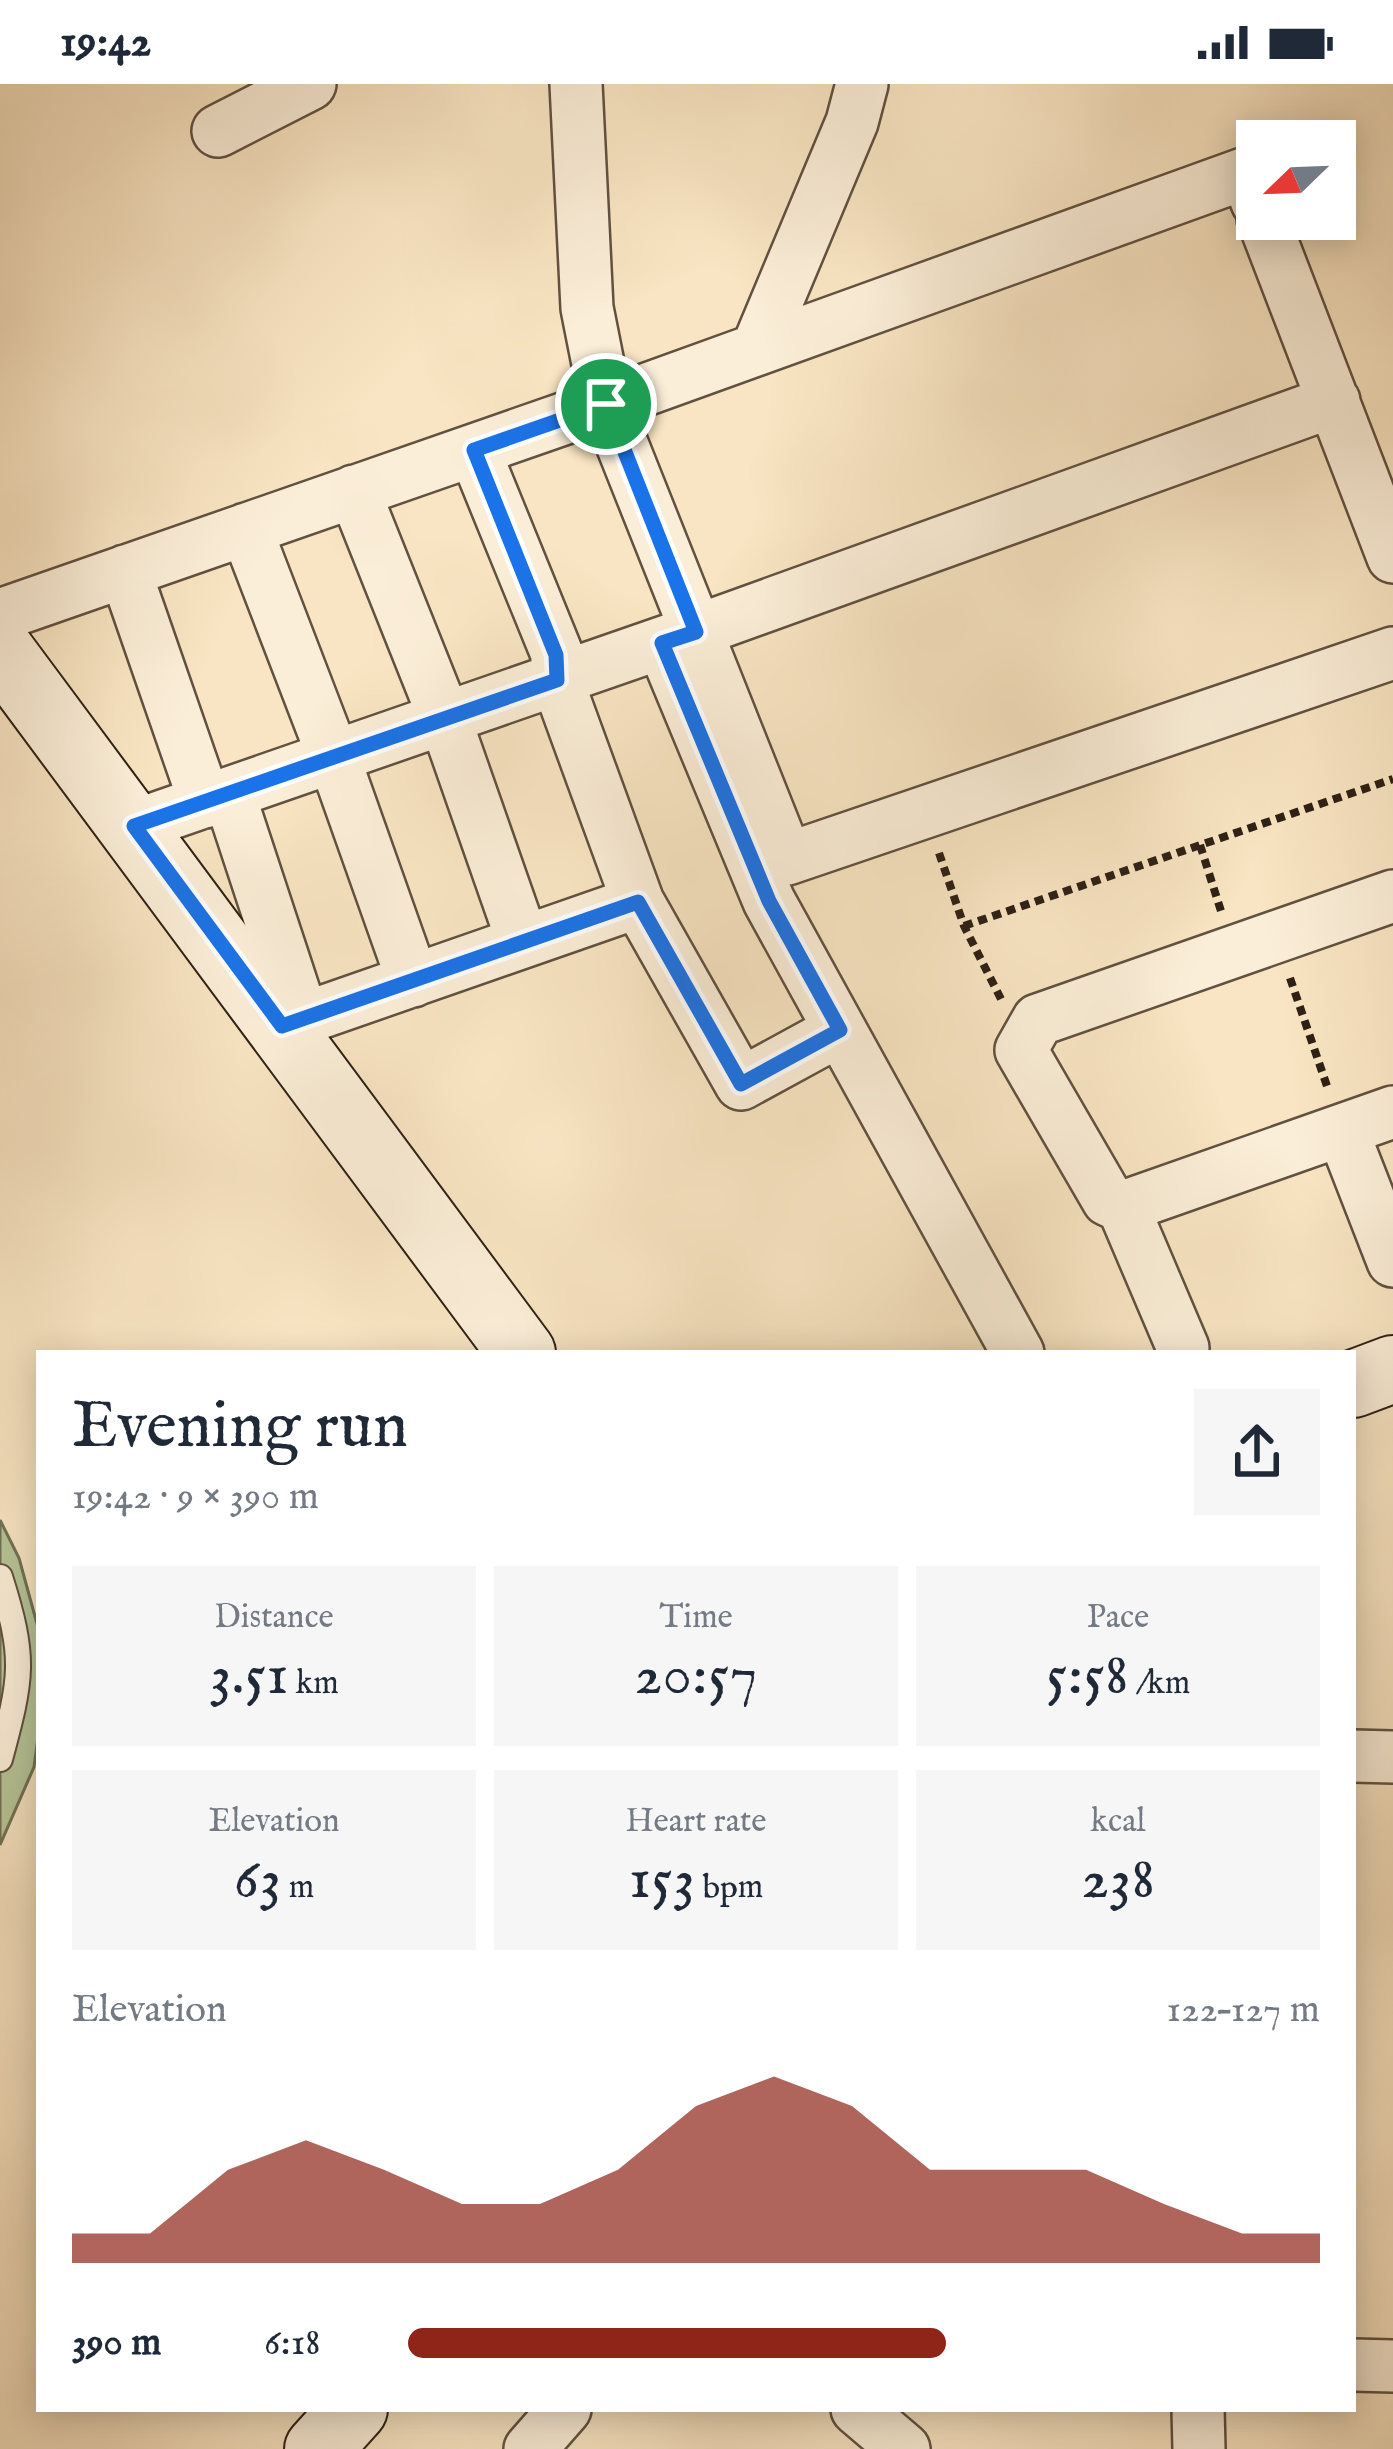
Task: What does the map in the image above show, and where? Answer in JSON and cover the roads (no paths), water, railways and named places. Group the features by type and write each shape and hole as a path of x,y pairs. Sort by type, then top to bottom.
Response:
{"street":[{"path":"218,131 310,84"},
{"path":"576,84 586,308 606,404 769,901 1016,1350"},
{"path":"757,349 852,122 862,84"},
{"path":"0,615 606,404 1236,177"},
{"path":"1271,240 1393,556"},
{"path":"134,826 679,637 1334,400"},
{"path":"474,450 556,655 557,680 638,902 741,1084 840,1030"},
{"path":"354,491 445,719 524,942"},
{"path":"246,529 413,981"},
{"path":"124,572 217,798 293,1023"},
{"path":"679,637 787,859 1393,653"},
{"path":"0,650 293,1023 520,1350"},
{"path":"1183,1348 1123,1207 1108,1200 1022,1051 1038,1020 1393,896"},
{"path":"293,1023 638,902"},
{"path":"1123,1207 1393,1112"},
{"path":"1342,1130 1393,1261"},
{"path":"1356,1383 1393,1370"},
{"path":"1356,1756 1393,1757"},
{"path":"1356,2365 1393,2366"},
{"path":"318,2449 351,2412"},
{"path":"530,2449 562,2412"},
{"path":"861,2412 904,2449"},
{"path":"1198,2412 1199,2449"}],"lane":[{"path":"0,1577 19,1637 19,1687 0,1759"}]}
